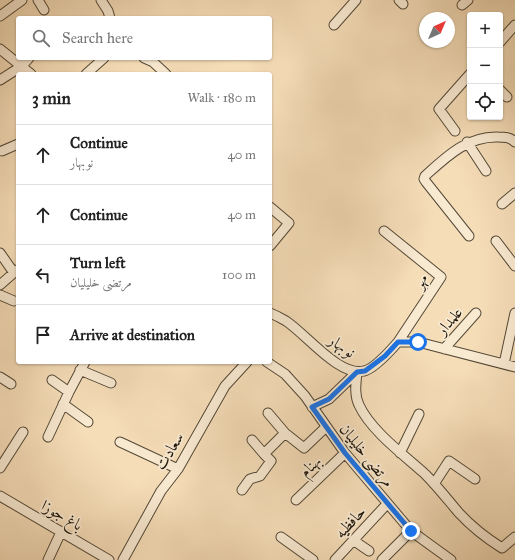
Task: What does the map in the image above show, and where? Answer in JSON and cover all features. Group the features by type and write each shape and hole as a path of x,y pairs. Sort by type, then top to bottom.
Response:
{"street":[{"path":"0,16 22,0"},
{"path":"38,0 44,10"},
{"path":"101,0 109,16"},
{"path":"334,25 356,0"},
{"path":"503,37 515,25"},
{"path":"0,49 29,72"},
{"path":"0,80 22,66 27,60"},
{"path":"88,72 102,60"},
{"path":"148,60 164,72"},
{"path":"455,131 439,109 467,77"},
{"path":"503,93 507,97"},
{"path":"468,236 424,179 442,161 467,142 487,137 507,137 515,142"},
{"path":"467,142 486,171"},
{"path":"2,151 16,145"},
{"path":"502,204 515,193"},
{"path":"272,209 289,223 272,244"},
{"name":"مهر","path":"384,231 441,277 398,342"},
{"path":"496,241 515,266"},
{"path":"0,253 16,272 0,285"},
{"path":"0,295 14,300"},
{"name":"نوبهار","path":"272,313 286,321 341,367 357,372 365,371 385,356 398,342"},
{"name":"علمدار","path":"444,349 476,313"},
{"path":"504,364 515,313"},
{"path":"398,342 418,342 515,367"},
{"name":"سعادت","path":"123,560 161,490 178,469 225,386 245,364"},
{"name":"مرتضی خلیلیان","path":"270,364 285,374 312,407 345,453 411,531 451,560"},
{"path":"48,437 83,366 110,383"},
{"path":"312,407 329,399 357,372"},
{"path":"357,372 356,395 359,406 375,427 400,453 434,484 480,533 502,548 515,537"},
{"path":"0,377 11,384"},
{"path":"52,380 69,392"},
{"path":"63,404 88,422"},
{"path":"268,413 285,433 304,448 326,428"},
{"path":"400,453 419,414"},
{"path":"0,468 23,432"},
{"path":"264,454 285,433"},
{"path":"242,490 250,479 260,476 271,461 252,440"},
{"path":"120,442 178,469"},
{"name":"بهنام","path":"296,500 345,453"},
{"path":"434,484 449,461 475,479"},
{"name":"باغ جوزا","path":"0,496 109,560"},
{"name":"حافظیه","path":"335,560 387,504"},
{"path":"382,560 411,531"},
{"path":"48,560 61,532"},
{"path":"281,537 313,560"},
{"path":"353,540 369,552"}],"route":[{"path":"411,531 345,453 312,407 329,399 357,372 365,371 385,356 398,342 418,342"}]}
